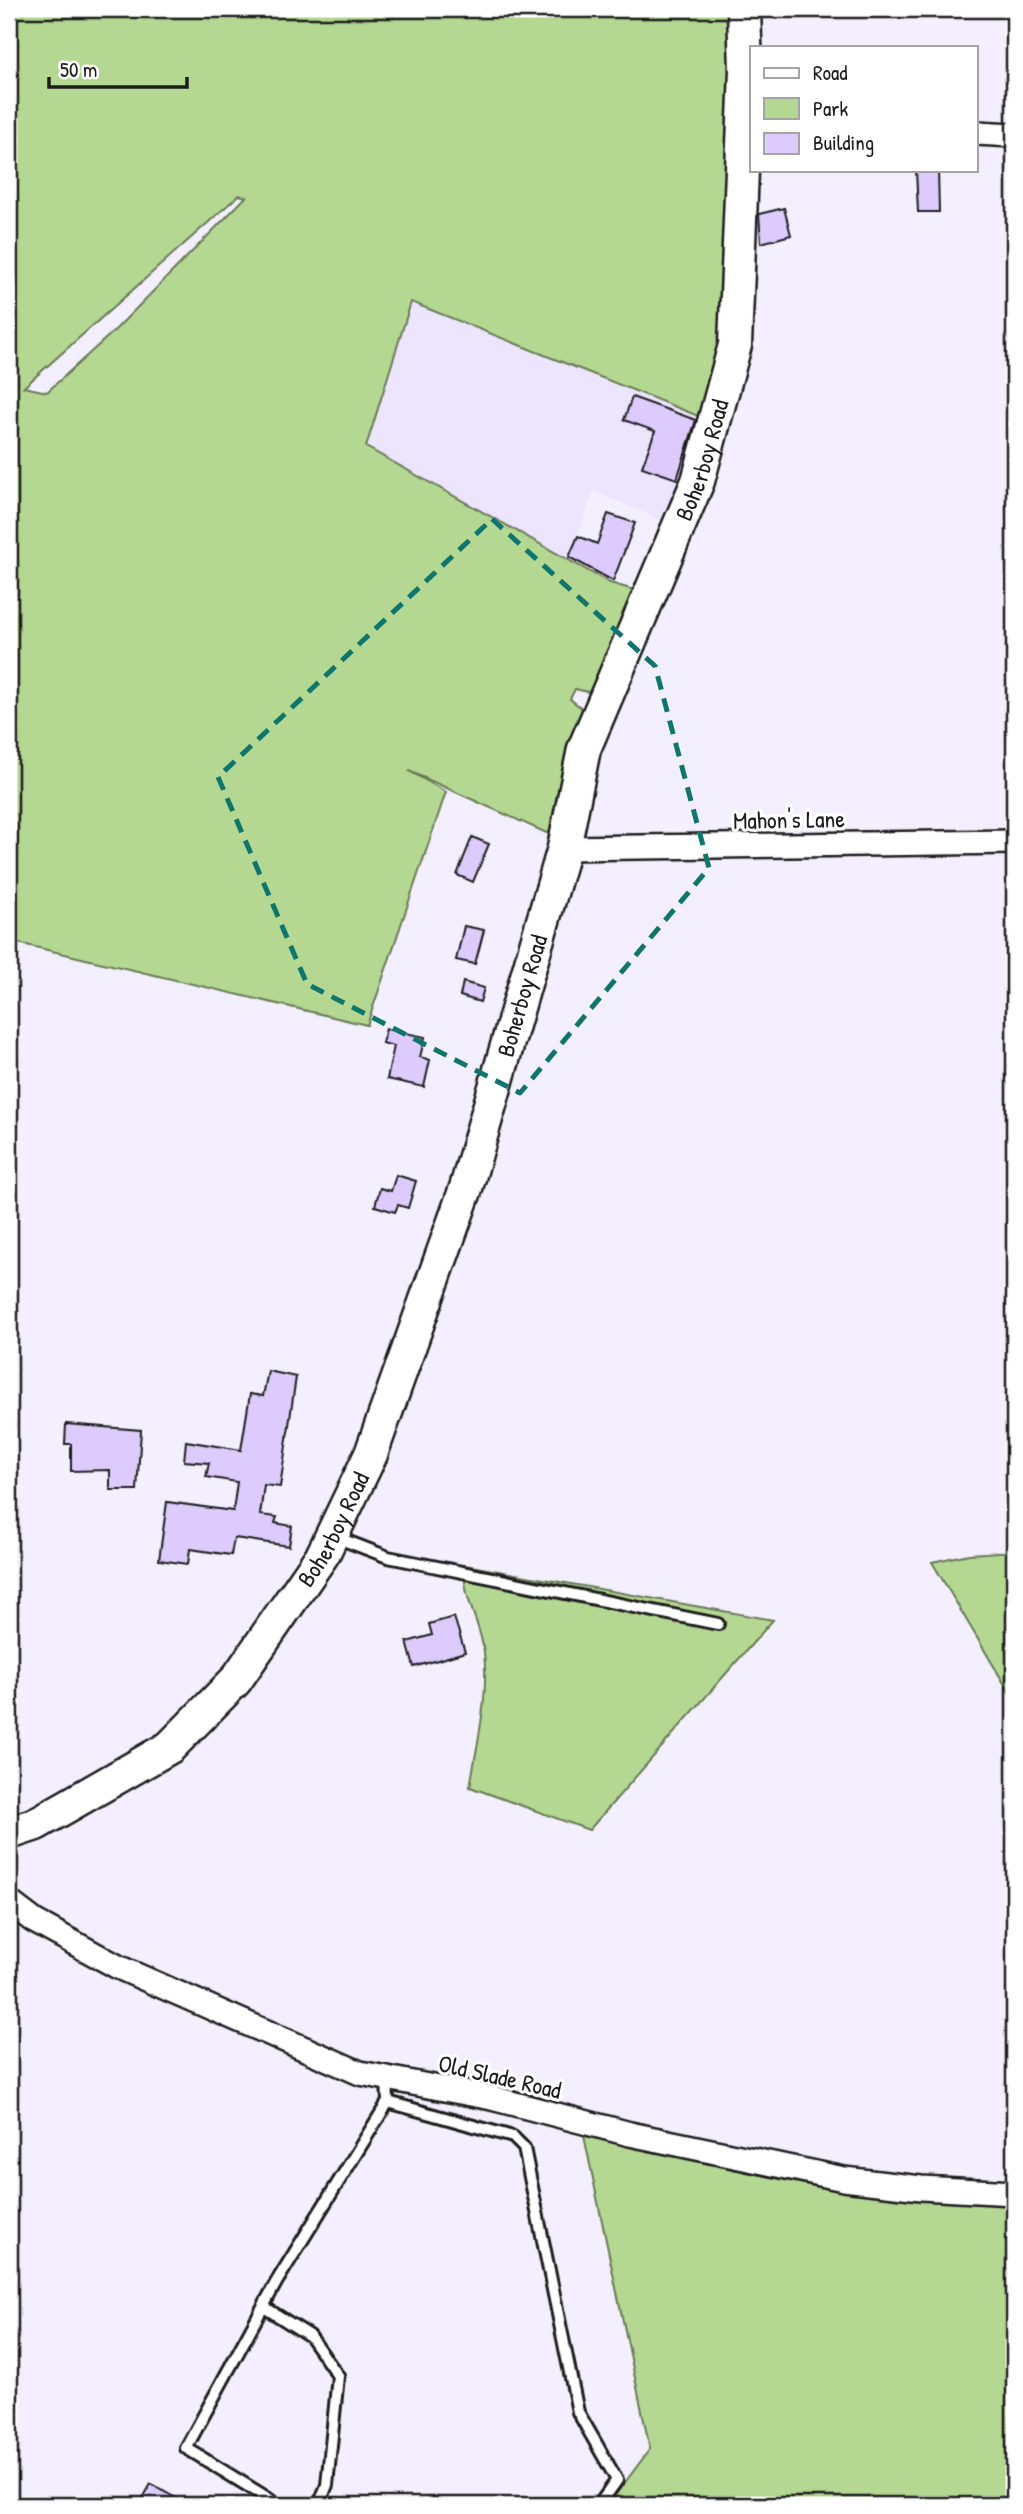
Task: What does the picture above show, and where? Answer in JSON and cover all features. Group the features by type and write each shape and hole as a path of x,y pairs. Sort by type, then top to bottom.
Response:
{"street":[{"name":"Boherboy Road","path":"9,1833 36,1824 170,1747 236,1680 333,1536 371,1454 466,1188 564,848 584,749 698,481 734,345 748,133 744,9"},
{"path":"978,133 1014,135"},
{"name":"Mahon's Lane","path":"564,848 1014,842"},
{"name":"Old Slade Road","path":"9,1902 34,1921 118,1968 360,2073 492,2098 617,2131 844,2179 921,2188 1014,2193"}],"lane":[{"path":"333,1536 388,1557 718,1624"},
{"path":"279,2505 186,2448 264,2306 388,2102 387,2078"},
{"path":"388,2102 513,2137 524,2148 578,2412 617,2480 599,2505"},
{"path":"264,2306 310,2336 338,2376 327,2485 319,2505"}],"highlighted area":[{"path":"492,519 655,666 709,868 520,1093 307,984 218,777"}],"shaded area":[{"path":"411,302 703,418 663,521 594,491 568,560 366,447"}],"green space":[{"path":"9,9 735,9 722,339 703,418 411,302 366,447 610,583 634,590 592,693 575,689 570,699 584,710 551,835 409,771 446,792 367,1025 9,941","holes":["239,195 246,197 114,331 47,392 24,387"]},
{"path":"1014,1551 1014,1700 932,1562 969,1554"},
{"path":"465,1565 773,1620 589,1830 470,1787 481,1720 485,1670 482,1642 468,1599"},
{"path":"584,2136 751,2173 875,2191 1014,2204 1014,2505 608,2505 650,2449"}],"building":[{"path":"916,172 938,172 939,212 918,212"},
{"path":"784,208 791,235 761,243 759,214"},
{"path":"632,397 696,420 677,479 642,467 655,431 624,420"},
{"path":"608,514 635,523 613,581 569,557 578,536 597,544"},
{"path":"472,837 489,844 473,882 457,875"},
{"path":"464,926 484,930 475,964 456,960"},
{"path":"463,982 484,988 480,1002 460,996"},
{"path":"386,1029 425,1037 420,1057 430,1060 424,1087 387,1079 394,1046 382,1043"},
{"path":"396,1175 416,1181 408,1208 398,1205 395,1212 375,1206 380,1188 391,1191"},
{"path":"268,1371 296,1377 280,1487 264,1485 260,1515 277,1517 275,1523 292,1526 289,1546 234,1538 231,1555 190,1549 188,1564 159,1560 167,1502 233,1511 237,1482 206,1477 209,1463 184,1461 186,1441 241,1450 250,1394 263,1396"},
{"path":"66,1424 141,1430 137,1490 110,1490 110,1470 71,1471 71,1444 65,1444"},
{"path":"454,1617 465,1652 414,1667 407,1642 432,1635 429,1624"},
{"path":"151,2484 188,2505 139,2505"}]}
